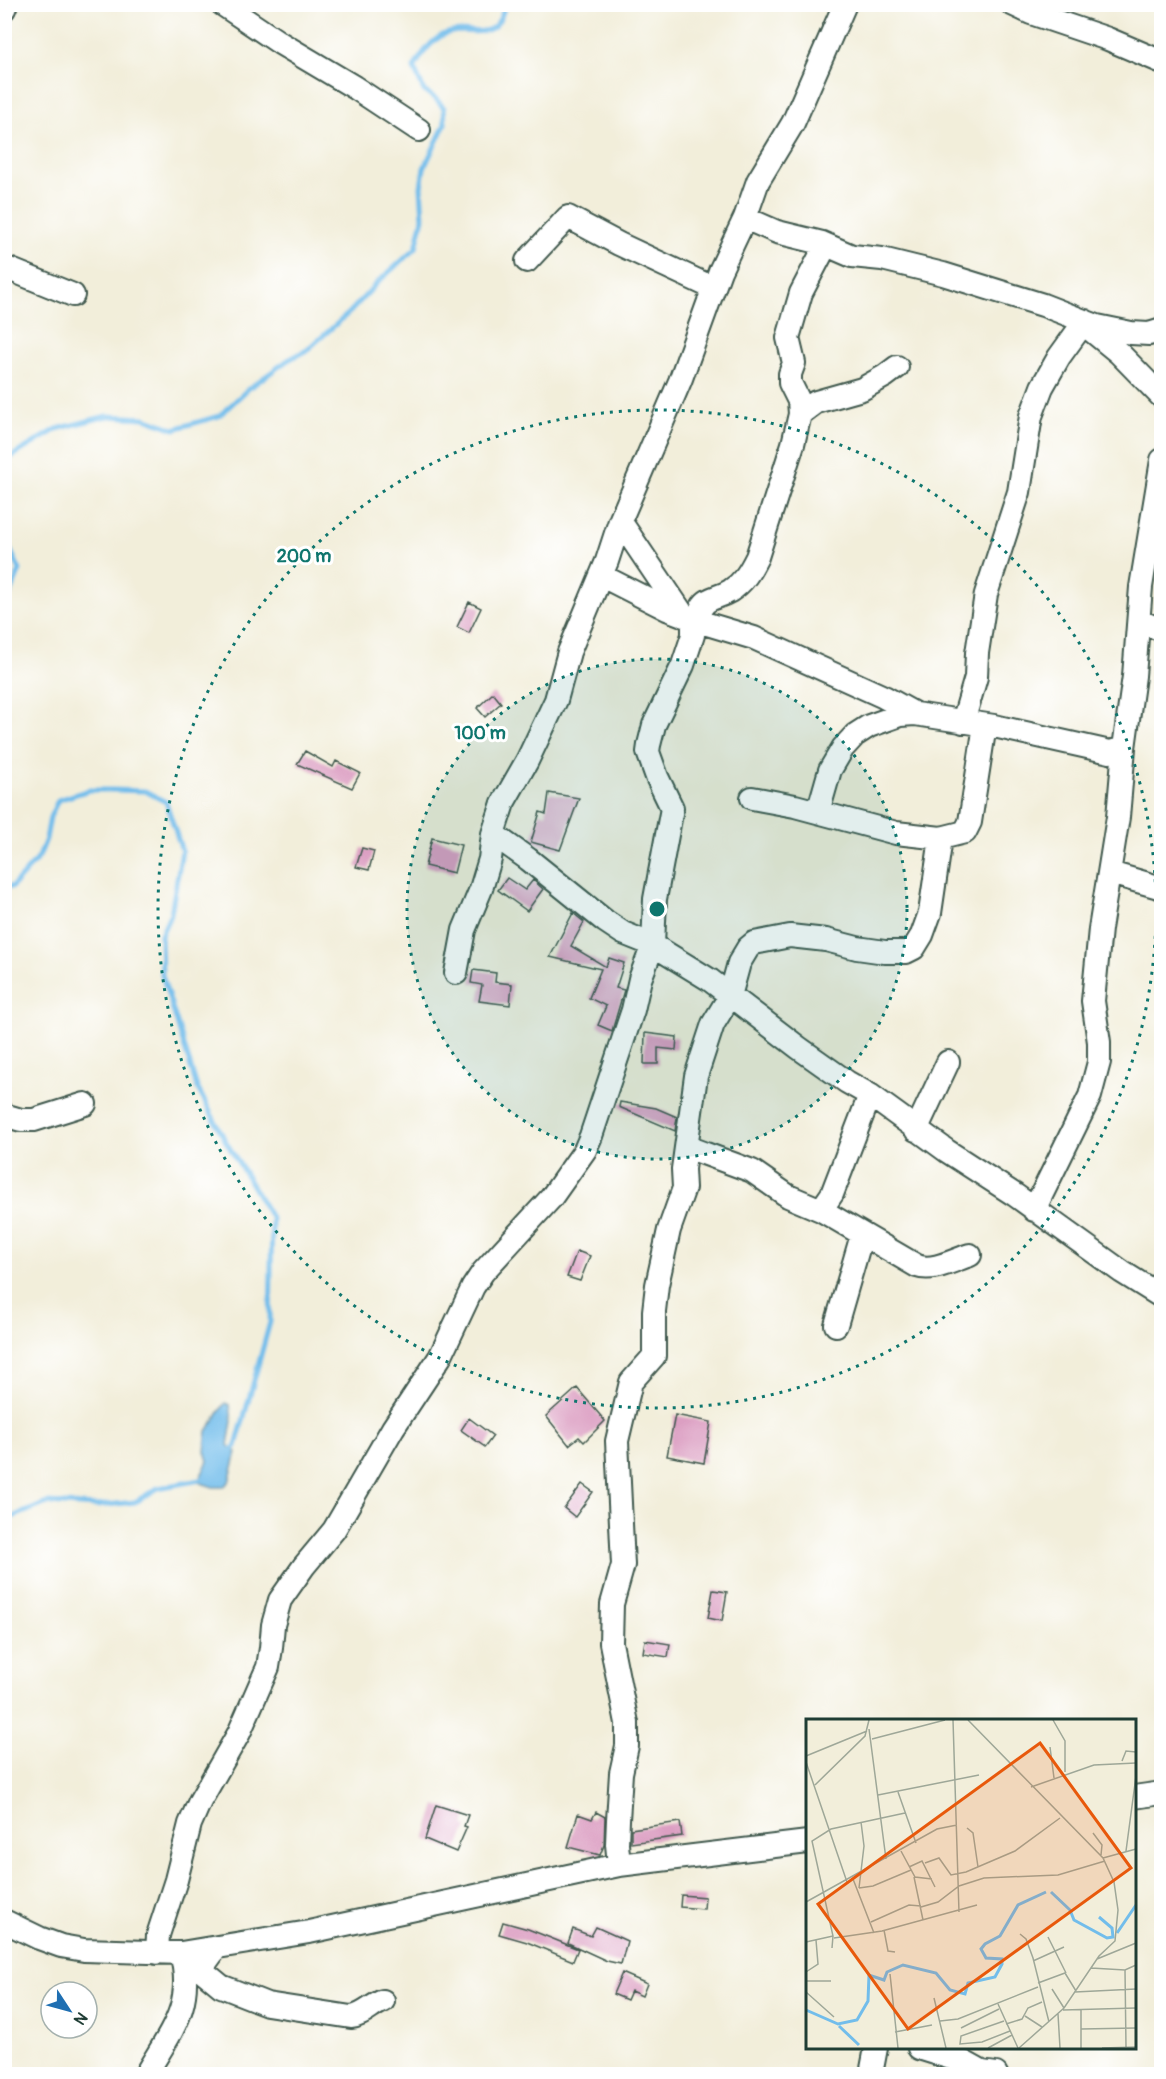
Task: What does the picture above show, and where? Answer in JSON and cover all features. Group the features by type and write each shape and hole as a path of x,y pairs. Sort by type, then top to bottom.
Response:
{"street":[{"path":"4,9 6,4"},
{"path":"222,4 280,44 354,87 419,130"},
{"path":"456,973 464,930 481,890 490,858 493,834 503,803 527,761 556,700 569,652 602,576 620,521 680,381 713,288 745,218 758,181 792,123 845,4"},
{"path":"1012,4 1031,13 1108,39 1161,62"},
{"path":"526,261 568,217 619,244 713,288"},
{"path":"745,218 777,232 826,245 852,256 882,259 943,274 1043,305 1084,322 1118,331 1149,334 1161,330"},
{"path":"691,618 710,598 728,592 748,575 757,557 793,444 800,414 799,401 790,383 794,363 788,338 801,293 826,245"},
{"path":"4,267 73,295"},
{"path":"1084,322 1119,353 1161,397"},
{"path":"752,798 818,812 896,833 941,838 965,832 969,826 977,653 986,594 1019,492 1031,416 1042,387 1059,357 1084,322"},
{"path":"800,414 816,402 862,388 897,367"},
{"path":"1034,1210 1079,1119 1097,1075 1099,1042 1093,1000 1100,929 1118,818 1142,587 1161,460"},
{"path":"157,1953 158,1935 179,1869 190,1824 200,1801 239,1733 268,1667 273,1625 280,1600 334,1530 393,1428 440,1357 473,1287 483,1272 551,1198 585,1150 633,1010 640,979 653,945 655,899 672,808 657,777 648,752 649,745 654,725 683,665 693,635 691,618 620,521"},
{"path":"602,576 667,609 754,638 915,714"},
{"path":"1139,621 1161,630"},
{"path":"818,812 830,770 843,748 855,735 869,726 900,715 915,714 1032,733 1110,752 1124,748"},
{"path":"493,834 623,933 653,945 710,980 847,1082 870,1095 916,1130 1161,1297"},
{"path":"619,1865 618,1820 621,1773 627,1746 627,1722 611,1643 612,1604 623,1565 617,1441 627,1390 631,1382 654,1356 654,1311 657,1285 669,1230 684,1188 683,1169 696,1076 713,1024 730,996 739,963 754,943 790,936 826,940 885,952 906,952 914,948 922,935 930,913 941,838"},
{"path":"1110,873 1161,888"},
{"path":"916,1130 948,1062"},
{"path":"821,1210 832,1194 870,1095"},
{"path":"4,1115 21,1120 34,1120 85,1104"},
{"path":"687,1147 752,1171 788,1196 821,1210 923,1269 970,1255"},
{"path":"836,1325 862,1235"},
{"path":"1136,1797 1161,1793"},
{"path":"4,1922 61,1946 84,1950 181,1953 309,1932 619,1865 806,1842"},
{"path":"217,1947 204,1965 204,1972 221,1986 267,2004 351,2017 358,2016 382,2001"},
{"path":"178,2019 186,1990 186,1973 181,1953"},
{"path":"146,2074 178,2019 211,1979"},
{"path":"871,2074 876,2049"},
{"path":"922,2049 964,2062 990,2074"}],"water":[{"path":"225,1403 230,1405 232,1421 228,1445 237,1452 229,1482 223,1487 213,1487 198,1482 208,1461 205,1451 207,1431"}],"building":[{"path":"469,602 481,608 469,633 457,627"},
{"path":"493,693 501,703 485,717 477,708"},
{"path":"305,751 333,767 336,761 360,773 352,788 297,764"},
{"path":"549,793 579,798 560,850 531,842 540,812 546,814"},
{"path":"432,838 461,845 454,873 425,866"},
{"path":"362,848 374,851 369,870 356,867"},
{"path":"507,878 525,890 533,880 543,889 527,911 498,890"},
{"path":"573,913 584,922 571,946 606,967 609,958 624,963 616,988 624,990 612,1031 598,1025 606,1006 589,998 601,969 550,957"},
{"path":"473,970 496,973 495,982 512,984 510,1005 479,1001 482,985 471,983"},
{"path":"645,1033 677,1037 676,1050 658,1048 658,1064 644,1064"},
{"path":"620,1102 656,1108 677,1117 675,1131 619,1107"},
{"path":"577,1251 590,1256 580,1281 567,1277"},
{"path":"577,1388 605,1421 584,1442 579,1437 569,1445 546,1416"},
{"path":"675,1415 711,1422 704,1463 667,1456"},
{"path":"469,1418 493,1436 485,1447 461,1430"},
{"path":"582,1484 593,1492 575,1517 564,1508"},
{"path":"713,1590 727,1592 722,1621 708,1618"},
{"path":"645,1640 670,1644 668,1657 643,1653"},
{"path":"436,1805 468,1815 464,1826 467,1827 456,1852 425,1839"},
{"path":"596,1812 605,1817 604,1845 600,1855 568,1847 578,1814 592,1819"},
{"path":"680,1822 682,1836 631,1843 631,1829"},
{"path":"681,1895 705,1897 704,1909 680,1907"},
{"path":"503,1922 528,1929 578,1949 573,1961 527,1942 499,1934"},
{"path":"596,1927 627,1941 621,1964 607,1961 568,1943 573,1929 591,1936"},
{"path":"622,1973 647,1984 642,1996 631,1991 627,2000 613,1994"}],"waterway":[{"path":"4,461 57,429 107,416 145,418 174,429 219,416 248,389 288,360 307,350 350,312 379,281 416,248 423,218 421,187 424,168 445,124 444,108 424,91 414,68 419,58 433,42 450,32 478,32 494,26 505,4"},
{"path":"4,543 8,545 20,570 4,608"},
{"path":"4,886 12,887 39,857 46,839 50,817 58,800 89,790 112,790 145,791 166,802 182,851 171,913 161,935 162,975 197,1087 225,1140 272,1219 270,1322 236,1446 230,1453"},
{"path":"4,1518 10,1518 47,1503 97,1506 135,1502 158,1488 205,1479"}]}
